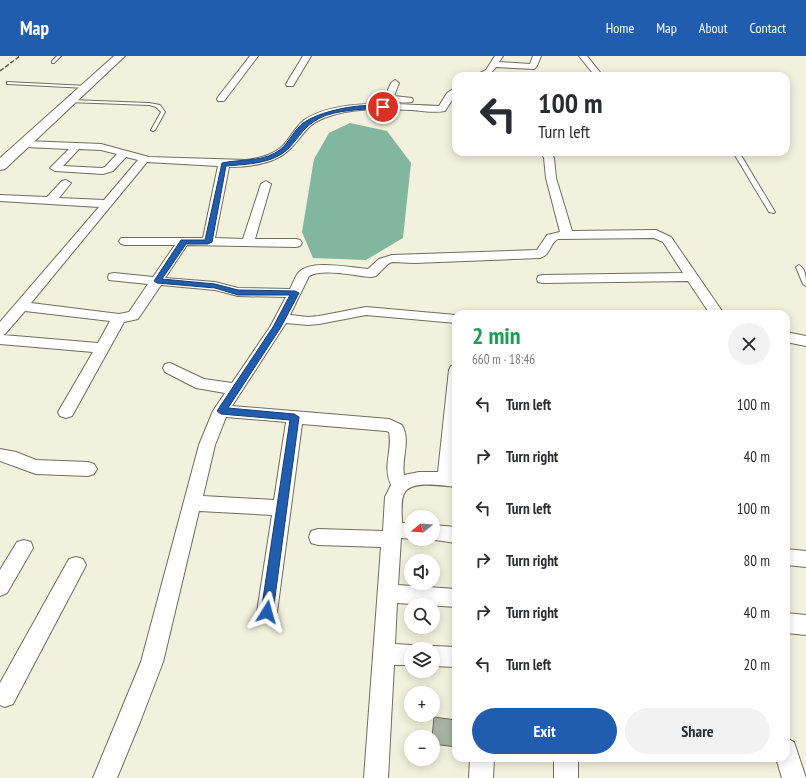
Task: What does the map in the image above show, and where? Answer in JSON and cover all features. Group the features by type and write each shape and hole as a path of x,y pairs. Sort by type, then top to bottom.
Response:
{"highway":[{"path":"0,166 120,56"}],"street":[{"path":"221,99 254,56"},
{"path":"290,84 307,56"},
{"path":"489,72 499,56"},
{"path":"494,64 527,67 533,66 537,56"},
{"path":"583,56 596,72"},
{"path":"527,67 527,72"},
{"path":"395,83 389,96 390,98 444,105 452,108"},
{"path":"25,144 101,147 144,159 224,164 255,162 278,154 287,146 303,126 310,121 329,113 367,107 444,105 452,95"},
{"path":"77,146 55,168 100,172 107,170 124,153"},
{"path":"78,170 101,147"},
{"path":"548,156 551,178 567,235"},
{"path":"2,326 21,306 144,159"},
{"path":"208,242 224,164"},
{"path":"50,201 66,183"},
{"path":"248,242 266,184"},
{"path":"0,198 107,204"},
{"path":"105,778 129,722 152,662 207,445 214,424 221,411 283,318 304,274 311,270 371,273 380,263 387,259 395,258 419,259 534,255 544,251 547,241 550,238 567,235 656,234 668,240 714,310"},
{"path":"125,240 296,243"},
{"path":"21,306 119,318 133,316 184,242"},
{"path":"114,277 215,286 238,292 295,293"},
{"path":"542,279 692,277"},
{"path":"283,318 319,320 366,312 452,319"},
{"path":"66,412 119,318"},
{"path":"790,338 806,340"},
{"path":"0,339 102,348"},
{"path":"170,368 201,384 236,389"},
{"path":"221,411 389,425 396,429 398,436 394,470 395,478 400,486"},
{"path":"267,612 294,417"},
{"path":"0,455 15,458 28,465 36,467 88,469"},
{"path":"376,778 389,593 398,533 394,497 400,486 410,480 427,478 451,480 452,461"},
{"path":"193,502 282,508"},
{"path":"318,537 398,533"},
{"path":"440,534 452,535"},
{"path":"0,587 24,548"},
{"path":"790,557 806,559"},
{"path":"2,700 76,565"},
{"path":"389,593 452,598"},
{"path":"790,623 806,625"},
{"path":"384,654 404,655"},
{"path":"440,656 452,657"},
{"path":"481,778 482,762"},
{"path":"566,762 566,778"},
{"path":"789,762 794,778"}],"lane":[{"path":"53,62 59,56"},
{"path":"8,83 87,87"},
{"path":"71,101 149,104 158,106 163,112 153,130"},
{"path":"738,156 772,212"},
{"path":"799,267 806,284"}],"shaded area":[{"path":"350,123 387,131 411,163 403,238 366,260 313,258 302,232 314,159 329,133"}],"building":[{"path":"440,718 452,719 452,746 440,745 440,730 433,730 434,722 440,722"}],"railway":[{"path":"0,71 20,56"}],"route":[{"path":"267,612 294,417 221,411 283,318 295,293 238,292 215,286 157,281 184,242 208,242 224,164 255,162 278,154 287,146 303,126 319,116 355,108 383,107"}]}
